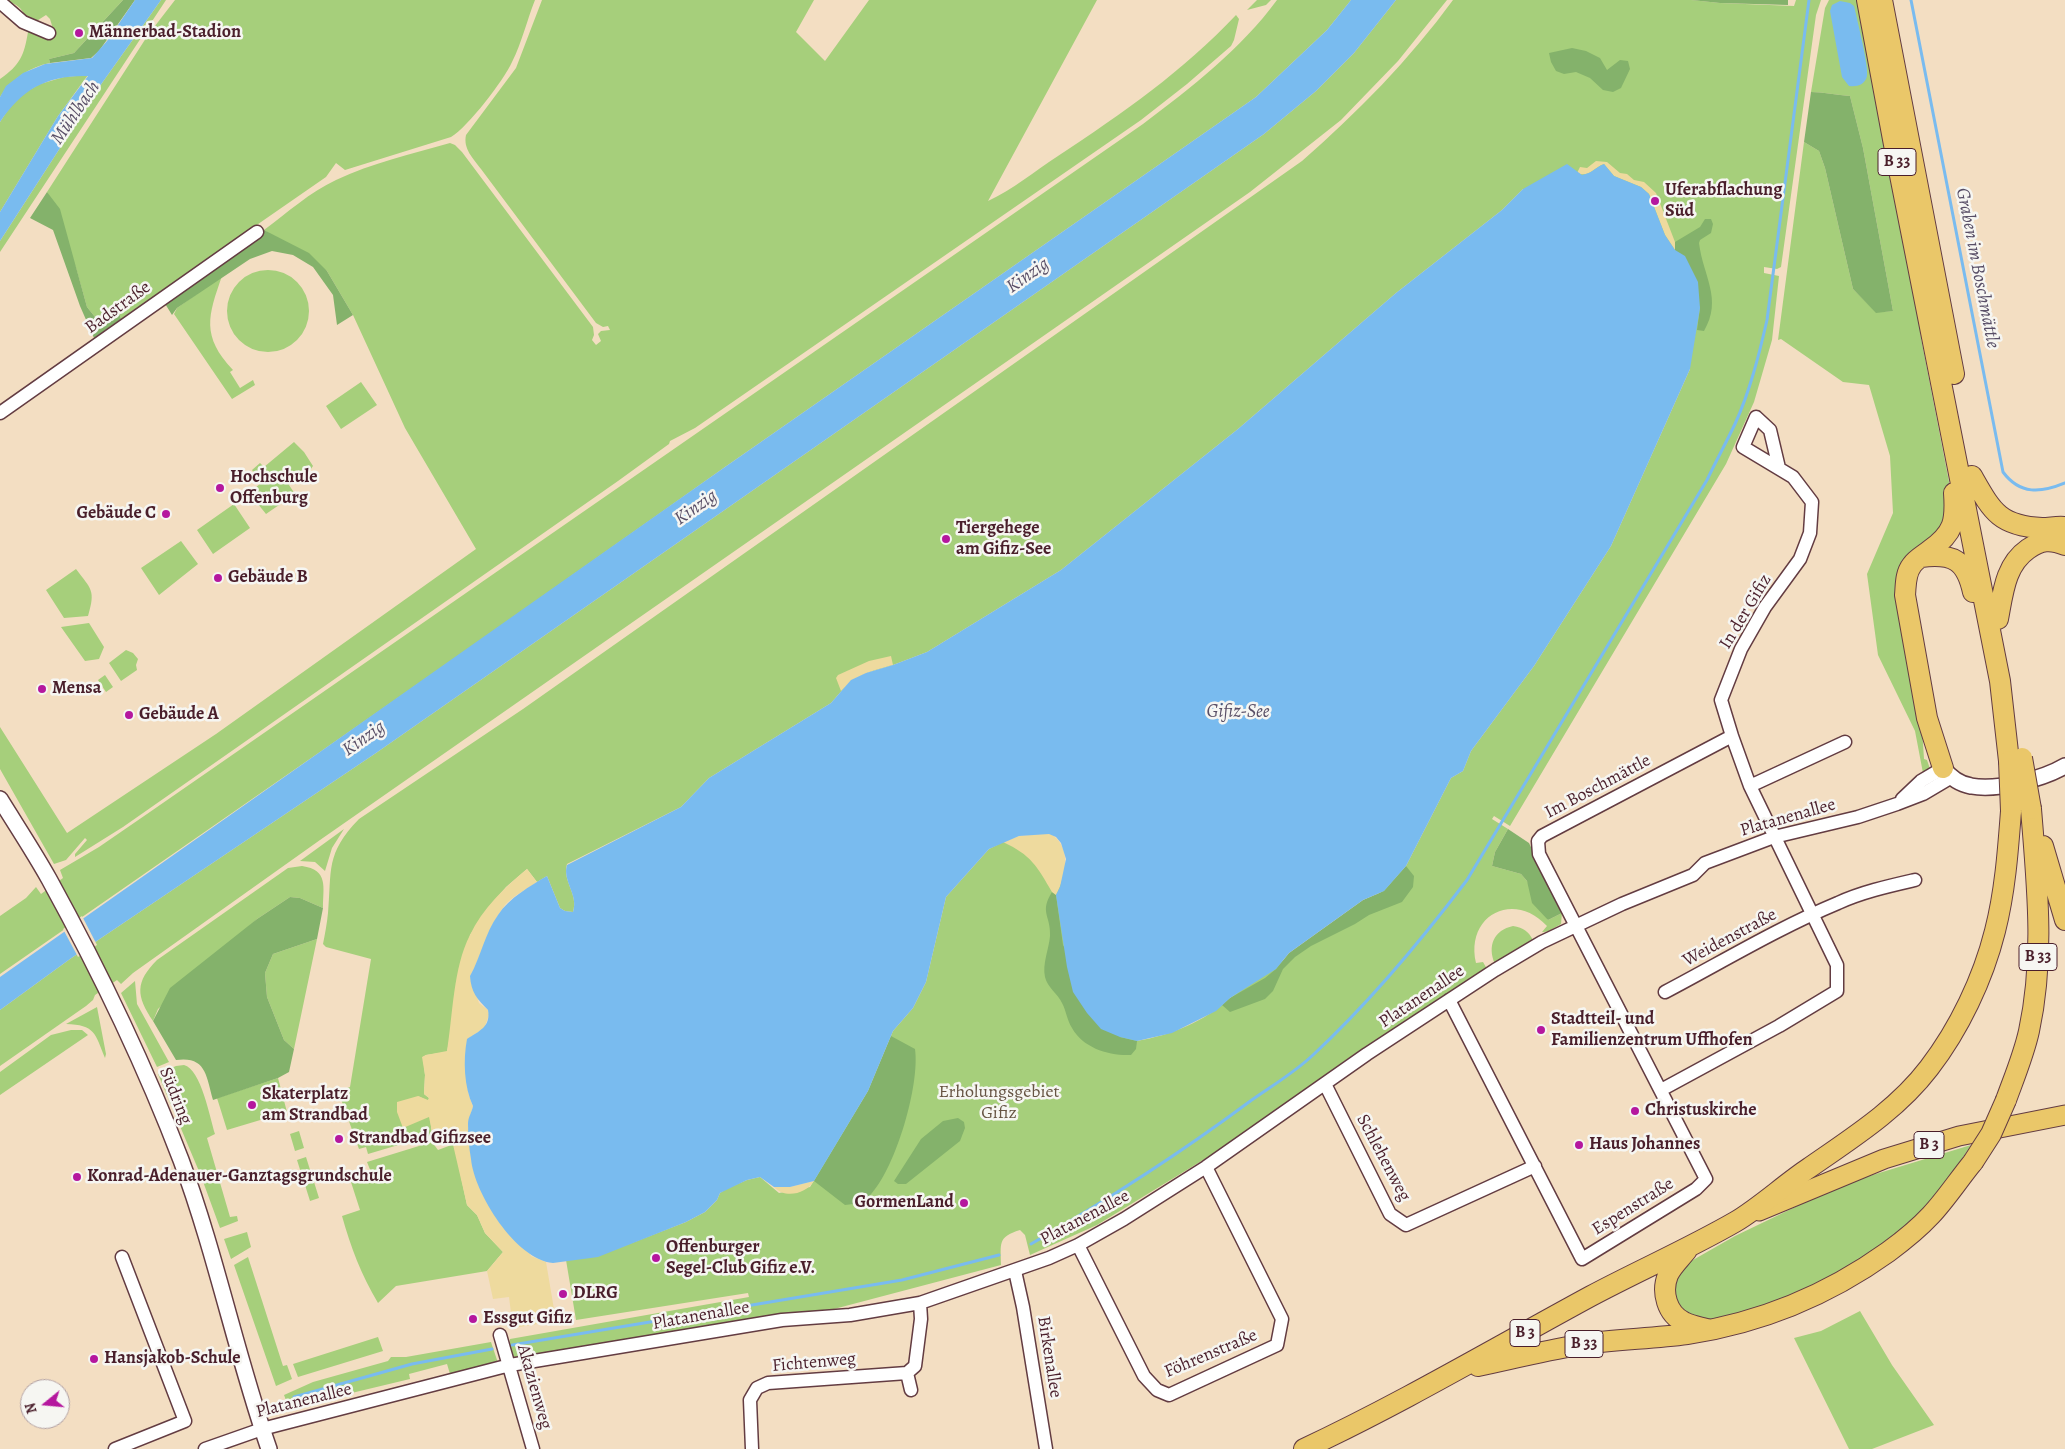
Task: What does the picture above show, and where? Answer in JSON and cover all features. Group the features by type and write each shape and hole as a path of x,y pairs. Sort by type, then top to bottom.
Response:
{"highway":[{"name":"B 33","path":"1458,1370 1578,1345 1662,1337 1710,1330 1747,1321 1790,1307 1832,1288 1869,1266 1930,1216 1973,1162 1990,1134 2006,1100 2029,1032 2037,970 2039,917 2031,809 2015,760 2007,711 1894,150 1867,0"},
{"name":"B 33","path":"1882,0 2013,693 2007,711"},
{"path":"1946,773 1927,718 1905,595 1907,576 1912,564 1939,544 1952,529 1955,515 1954,487 1957,462"},
{"path":"1972,476 1984,498 1997,514 2009,522 2043,528 2065,527"},
{"path":"1998,620 2009,572 2018,558 2040,541 2054,541 2065,545"},
{"path":"1921,557 1940,554 1953,558 1969,576 1989,670 2007,711"},
{"name":"B 33","path":"1738,1220 1786,1183 1859,1134 1898,1103 1930,1067 1961,1016 1981,974 1995,931 2007,867 2015,760"},
{"path":"2031,809 2040,832 2046,860 2065,920"},
{"name":"B 3","path":"1304,1449 1458,1370 1591,1296 1738,1220"},
{"path":"1692,1244 1669,1273 1665,1284 1665,1296 1675,1316 1684,1322 1710,1330"}],"main road":[{"name":"B 3","path":"1738,1220 1798,1193 1884,1160 1959,1136 2065,1115"}],"street":[{"path":"0,2 22,22 49,33"},
{"name":"Badstraße","path":"0,413 257,232"},
{"name":"In der Gifiz","path":"1774,837 1750,786 1721,700 1741,650 1765,607 1800,559 1810,532 1812,502 1793,477 1779,468"},
{"name":"Im Boschmättle","path":"1577,926 1540,854 1538,842 1542,836 1732,736"},
{"path":"1750,786 1845,742"},
{"path":"1946,773 1971,786 1998,786 2052,774 2065,766"},
{"name":"Platanenallee","path":"205,1449 262,1429 510,1365 782,1320 850,1315 920,1303 1014,1271 1078,1245 1124,1219 1206,1167 1449,1000 1542,942 1622,904 1693,875 1706,863 1774,837 1858,817 1897,804 1921,780 1946,773"},
{"name":"Südring","path":"0,799 49,878 108,991 142,1064 181,1160 208,1240 269,1449"},
{"path":"1661,1090 1779,1026 1837,991 1837,965 1774,837"},
{"name":"Weidenstraße","path":"1665,992 1840,902 1886,886 1914,880"},
{"name":"Espenstraße","path":"1449,1000 1582,1259 1696,1189 1706,1179 1577,926"},
{"name":"Schlehenweg","path":"1325,1084 1390,1214 1406,1225 1535,1166"},
{"name":"Föhrenstraße","path":"1078,1245 1144,1376 1156,1390 1168,1394 1277,1345 1282,1319 1206,1167"},
{"path":"115,1449 185,1421 122,1258"},
{"name":"Birkenallee","path":"1014,1271 1023,1307 1046,1449"},
{"path":"911,1390 908,1373 915,1366 921,1318 920,1303"},
{"name":"Akazienweg","path":"500,1335 534,1449"},
{"name":"Fichtenweg","path":"752,1449 750,1400 757,1388 768,1383 908,1373"}],"green space":[{"path":"3,0 123,0 74,53 49,59 50,63 28,71 15,79 0,97 0,79 17,64 23,54 28,32 54,32 50,19 46,15 35,22 26,18 18,6"},
{"path":"123,0 135,0 99,51 91,58 50,63 49,59 74,53"},
{"path":"161,0 166,0 0,252 0,241 102,83"},
{"path":"175,0 535,0 519,47 508,70 476,114 458,132 451,137 345,170 336,163 326,177 121,319 119,313 109,317 95,317 87,307 76,268 47,192 148,35"},
{"path":"542,0 814,0 796,32 825,61 869,0 1097,0 988,201 1015,186 1129,108 1195,55 1236,15 1239,19 1231,46 1141,120 695,428 670,441 669,444 618,481 123,827 75,857 75,854 87,840 85,838 66,860 54,864 0,769 0,727 67,833 216,734 476,549 405,428 353,315 327,271 264,230 308,197 336,180 378,164 450,143 462,152 593,327 594,335 592,340 596,345 601,341 598,334 601,331 610,330 608,326 603,327 596,323 472,157 466,145 466,135 516,68"},
{"path":"1257,0 1271,0 1266,5 1247,10"},
{"path":"1277,0 1351,0 1327,30 1256,97 725,467 464,652 0,974 0,916 26,898 36,887 41,894 63,878 60,870 99,847 147,814 1143,124 1180,96 1232,51"},
{"path":"1396,0 1447,0 1398,61 1341,120 1250,192 320,840 133,973 121,984 117,980 95,995 93,1000 86,1006 0,1066 0,1010 70,959 376,753 1264,134 1316,91 1354,53"},
{"name":"Erholungsgebiet Gifiz","path":"1453,0 1691,0 1794,6 1796,0 1821,0 1816,15 1781,267 1777,269 1764,267 1764,273 1779,276 1772,340 1754,402 1726,464 1510,826 1494,816 1492,819 1508,829 1495,852 1492,866 1521,874 1527,881 1548,920 1562,913 1561,924 1549,931 1542,932 1547,926 1534,915 1520,910 1507,909 1495,913 1485,921 1478,932 1475,946 1476,963 1483,962 1487,969 1353,1055 1221,1149 1097,1225 1030,1255 1025,1235 1020,1230 1007,1235 1002,1242 1001,1265 834,1309 783,1314 512,1360 509,1347 510,1339 749,1297 748,1293 576,1320 566,1260 598,1256 686,1222 705,1212 717,1200 720,1193 747,1180 760,1177 779,1193 810,1187 868,1091 893,1031 913,1008 926,982 946,897 989,849 1003,842 1049,833 1137,1041 1175,1031 1209,1014 1384,890 1406,866 1451,778 1463,771 1471,751 1534,666 1611,546 1690,369 1523,189 1502,210 1396,293 1238,429 1061,570 927,652 851,680 831,703 709,778 681,807 567,864 567,877 574,899 573,912 560,908 547,876 537,882 527,869 506,887 488,908 470,935 447,1052 423,1057 425,1075 424,1094 429,1098 428,1101 418,1096 430,1117 432,1135 368,1154 366,1147 359,1149 338,1091 350,1087 371,959 326,947 323,944 328,917 332,863 340,842 359,819 523,709 1302,161 1382,85 1419,44"},
{"path":"1691,0 1788,0 1788,5 1720,3"},
{"path":"1829,0 1858,0 1922,313 1921,338 1952,497 1942,533 1911,555 1924,759 1927,760 1930,769 1923,773 1915,731 1878,655 1867,574 1893,513 1890,456 1869,385 1843,382 1781,339 1778,340 1804,142 1819,151 1825,168 1853,289 1876,312 1893,311 1863,148 1850,96 1811,92 1825,8"},
{"path":"1572,48 1586,51 1600,58 1607,70 1620,60 1628,61 1630,69 1621,88 1613,92 1603,90 1590,78 1576,72 1564,74 1556,71 1549,53"},
{"path":"88,75 58,116 0,212 0,122 11,105 24,93 40,84 64,77"},
{"path":"1811,92 1850,96 1863,148 1893,311 1876,313 1853,289 1825,168 1819,151 1804,142"},
{"path":"47,192 60,209 87,307 95,317 109,317 119,313 121,319 94,338 80,306 53,230 30,218"},
{"path":"1705,219 1711,219 1713,224 1711,233 1700,240 1699,243 1712,298 1712,308 1704,331 1697,330 1700,308 1675,250 1675,242 1700,227"},
{"path":"264,230 309,253 327,271 353,315 337,325 333,295 313,267 293,255 272,251 250,259 177,308 172,315 164,302"},
{"path":"268,270 284,273 297,282 306,295 309,311 306,327 297,340 284,349 268,352 252,349 239,340 230,327 227,311 230,295 239,282 252,273"},
{"path":"222,276 211,314 212,336 216,347 233,370 230,372 240,388 253,380 255,385 232,399 174,314 177,308"},
{"path":"361,382 377,405 341,429 326,406"},
{"path":"294,442 304,452 313,466 308,473 289,485 295,494 266,514 249,493 261,483 252,470 260,463 264,467"},
{"path":"234,504 250,528 213,554 197,530"},
{"path":"181,541 198,564 159,595 141,568"},
{"path":"76,569 91,590 92,600 88,616 64,618 46,590"},
{"path":"89,623 104,647 99,659 85,661 61,627"},
{"path":"126,650 133,653 138,659 137,670 121,681 109,663"},
{"path":"105,675 113,687 106,692 98,680"},
{"path":"344,829 332,848 325,871 315,862 300,861"},
{"path":"1508,829 1529,843 1562,913 1548,920 1532,903 1527,881 1521,874 1492,866 1495,852"},
{"path":"302,866 317,871 321,876 323,881 323,908 300,898 290,897 257,919 158,1009 153,1021 143,1004 140,989 145,975 157,960 288,868"},
{"path":"1406,866 1414,876 1413,887 1402,902 1369,915 1311,946 1295,957 1283,969 1273,991 1265,999 1230,1012 1222,1005 1230,998 1265,978 1276,969 1289,953 1363,900 1384,891"},
{"path":"1052,892 1056,895 1063,945 1120,1037 1137,1041 1136,1049 1131,1055 1106,1052 1083,1041 1072,1028 1062,1003 1046,981 1044,967 1050,929 1046,905"},
{"path":"290,897 300,898 323,908 317,939 273,954 265,973 267,997 284,1040 294,1049 289,1072 278,1078 213,1100 203,1069 193,1061 176,1060 153,1021 170,988 257,919"},
{"path":"1513,926 1525,930 1533,940 1495,964 1492,951 1494,940 1501,931"},
{"path":"317,939 294,1049 284,1040 267,997 265,973 273,954"},
{"path":"135,981 137,1004 169,1062 157,1067 121,993"},
{"path":"97,1007 106,1054 105,1058 93,1032 83,1026 66,1024"},
{"path":"71,1030 82,1030 88,1035 0,1095 0,1072 51,1035"},
{"path":"891,1036 915,1049 916,1064 910,1103 890,1164 881,1181 866,1199 845,1205 814,1181 868,1091"},
{"path":"184,1065 190,1068 195,1075 204,1095 215,1134 207,1138 230,1217 237,1216 238,1221 220,1228 201,1176 158,1074 176,1066"},
{"name":"Skaterplatz am Strandbad","path":"278,1078 287,1112 227,1130 217,1098"},
{"path":"958,1118 964,1122 965,1128 960,1141 906,1184 898,1184 894,1181 921,1139 943,1121"},
{"path":"299,1131 304,1148 295,1151 290,1134"},
{"path":"432,1142 438,1150 454,1144 467,1205 477,1215 485,1233 503,1252 487,1271 396,1286 378,1303 357,1261 342,1216 360,1210 350,1179 371,1172 367,1162"},
{"path":"1971,1145 1928,1205 1889,1243 1784,1303 1718,1320 1687,1320 1669,1298 1679,1268 1735,1236 1843,1184"},
{"path":"306,1157 311,1173 302,1176 297,1160"},
{"path":"314,1182 319,1198 310,1201 305,1185"},
{"path":"247,1232 251,1247 231,1259 224,1239"},
{"path":"248,1257 283,1366 287,1365 292,1379 276,1386 234,1265"},
{"path":"1860,1311 1892,1365 1934,1425 1872,1449 1849,1449 1794,1338 1821,1331"},
{"path":"378,1337 383,1351 298,1377 293,1364"},
{"path":"491,1342 498,1363 450,1374 447,1364 409,1374 410,1379 289,1408 284,1395 313,1382 388,1361 391,1357 406,1357"}],"sand":[{"name":"Uferabflachung Süd","path":"1596,161 1607,162 1620,173 1627,174 1634,180 1644,182 1656,193 1675,242 1675,250 1665,235 1649,194 1641,187 1614,176 1604,164 1585,174 1577,173 1580,167 1587,168"},
{"path":"891,656 893,665 871,671 859,677 841,691 836,678 838,675 869,661"},
{"path":"1049,833 1061,845 1065,861 1063,879 1056,895 1027,857 1003,842 1019,836"},
{"path":"527,869 537,882 508,902 499,913 470,976 479,1003 488,1010 489,1015 484,1029 473,1035 467,1071 468,1088 473,1106 468,1124 469,1132 531,1256 546,1262 556,1321 513,1328 509,1297 493,1299 487,1271 503,1252 485,1233 477,1215 467,1205 451,1136 434,1141 429,1117 403,1128 397,1112 397,1102 418,1096 428,1100 429,1098 424,1094 425,1075 422,1057 447,1051 454,992 464,948 475,925 488,907 502,891"},
{"path":"814,1181 801,1192 789,1194 779,1191 774,1187 790,1187"}],"water":[{"name":"Mühlbach","path":"135,0 161,0 102,83 0,241 0,212 58,116 88,76 60,78 37,86 17,101 0,122 0,97 6,86 23,73 45,64 92,58 107,41"},
{"name":"Kinzig","path":"1351,0 1396,0 1354,53 1316,91 1264,134 376,753 70,959 0,1010 0,977 725,467 1256,97 1327,30"},
{"path":"1840,1 1854,6 1862,42 1867,76 1864,82 1858,86 1849,86 1842,77 1830,11 1832,5"},
{"name":"Gifiz-See","path":"1567,164 1582,175 1604,164 1614,176 1641,187 1649,194 1665,235 1675,250 1685,256 1698,282 1700,308 1690,369 1611,546 1534,666 1471,751 1463,771 1451,778 1406,866 1384,891 1363,900 1289,953 1276,969 1230,998 1216,1011 1172,1033 1137,1041 1120,1037 1101,1029 1087,1013 1073,992 1067,967 1056,895 1060,887 1066,859 1061,843 1056,837 1049,834 1019,836 989,849 946,897 926,982 913,1008 893,1031 868,1091 814,1181 790,1187 774,1187 760,1177 747,1180 720,1193 717,1200 705,1212 686,1222 598,1257 553,1263 539,1259 512,1238 499,1223 489,1206 474,1173 468,1128 473,1106 466,1082 465,1064 467,1039 480,1031 488,1021 488,1010 473,991 470,976 490,929 508,903 547,876 560,908 573,912 574,900 567,877 567,865 681,807 709,778 831,703 851,680 927,652 1061,570 1238,429 1396,293 1502,210 1523,189"}],"pier":[{"path":"82,916 97,945 78,957 63,929"}],"waterway":[{"path":"1031,1244 1087,1211 1169,1158 1306,1062 1355,1014 1413,949 1467,880 1707,480 1732,431 1745,399 1754,373 1767,320 1809,0"},
{"name":"Graben im Boschmättle","path":"1911,0 2003,472 2016,485 2031,490 2048,489 2065,483"},
{"path":"512,1345 902,1280 999,1255"},
{"path":"294,1397 412,1364 492,1349"}],"place":[{"name":"Männerbad-Stadion","path":"79,33"},
{"name":"Uferabflachung Süd","path":"1655,201"},
{"name":"Hochschule Offenburg","path":"220,488"},
{"name":"Gebäude C","path":"166,514"},
{"name":"Tiergehege am Gifiz-See","path":"946,539"},
{"name":"Gebäude B","path":"218,578"},
{"name":"Mensa","path":"42,689"},
{"name":"Gebäude A","path":"129,715"},
{"name":"Stadtteil- und Familienzentrum Uffhofen","path":"1541,1030"},
{"name":"Skaterplatz am Strandbad","path":"252,1105"},
{"name":"Christuskirche","path":"1635,1111"},
{"name":"Strandbad Gifizsee","path":"339,1139"},
{"name":"Haus Johannes","path":"1579,1145"},
{"name":"Konrad-Adenauer-Ganztagsgrundschule","path":"77,1177"},
{"name":"GormenLand","path":"964,1203"},
{"name":"Offenburger Segel-Club Gifiz e.V.","path":"656,1258"},
{"name":"DLRG","path":"563,1294"},
{"name":"Essgut Gifiz","path":"473,1319"},
{"name":"Hansjakob-Schule","path":"94,1359"}]}
